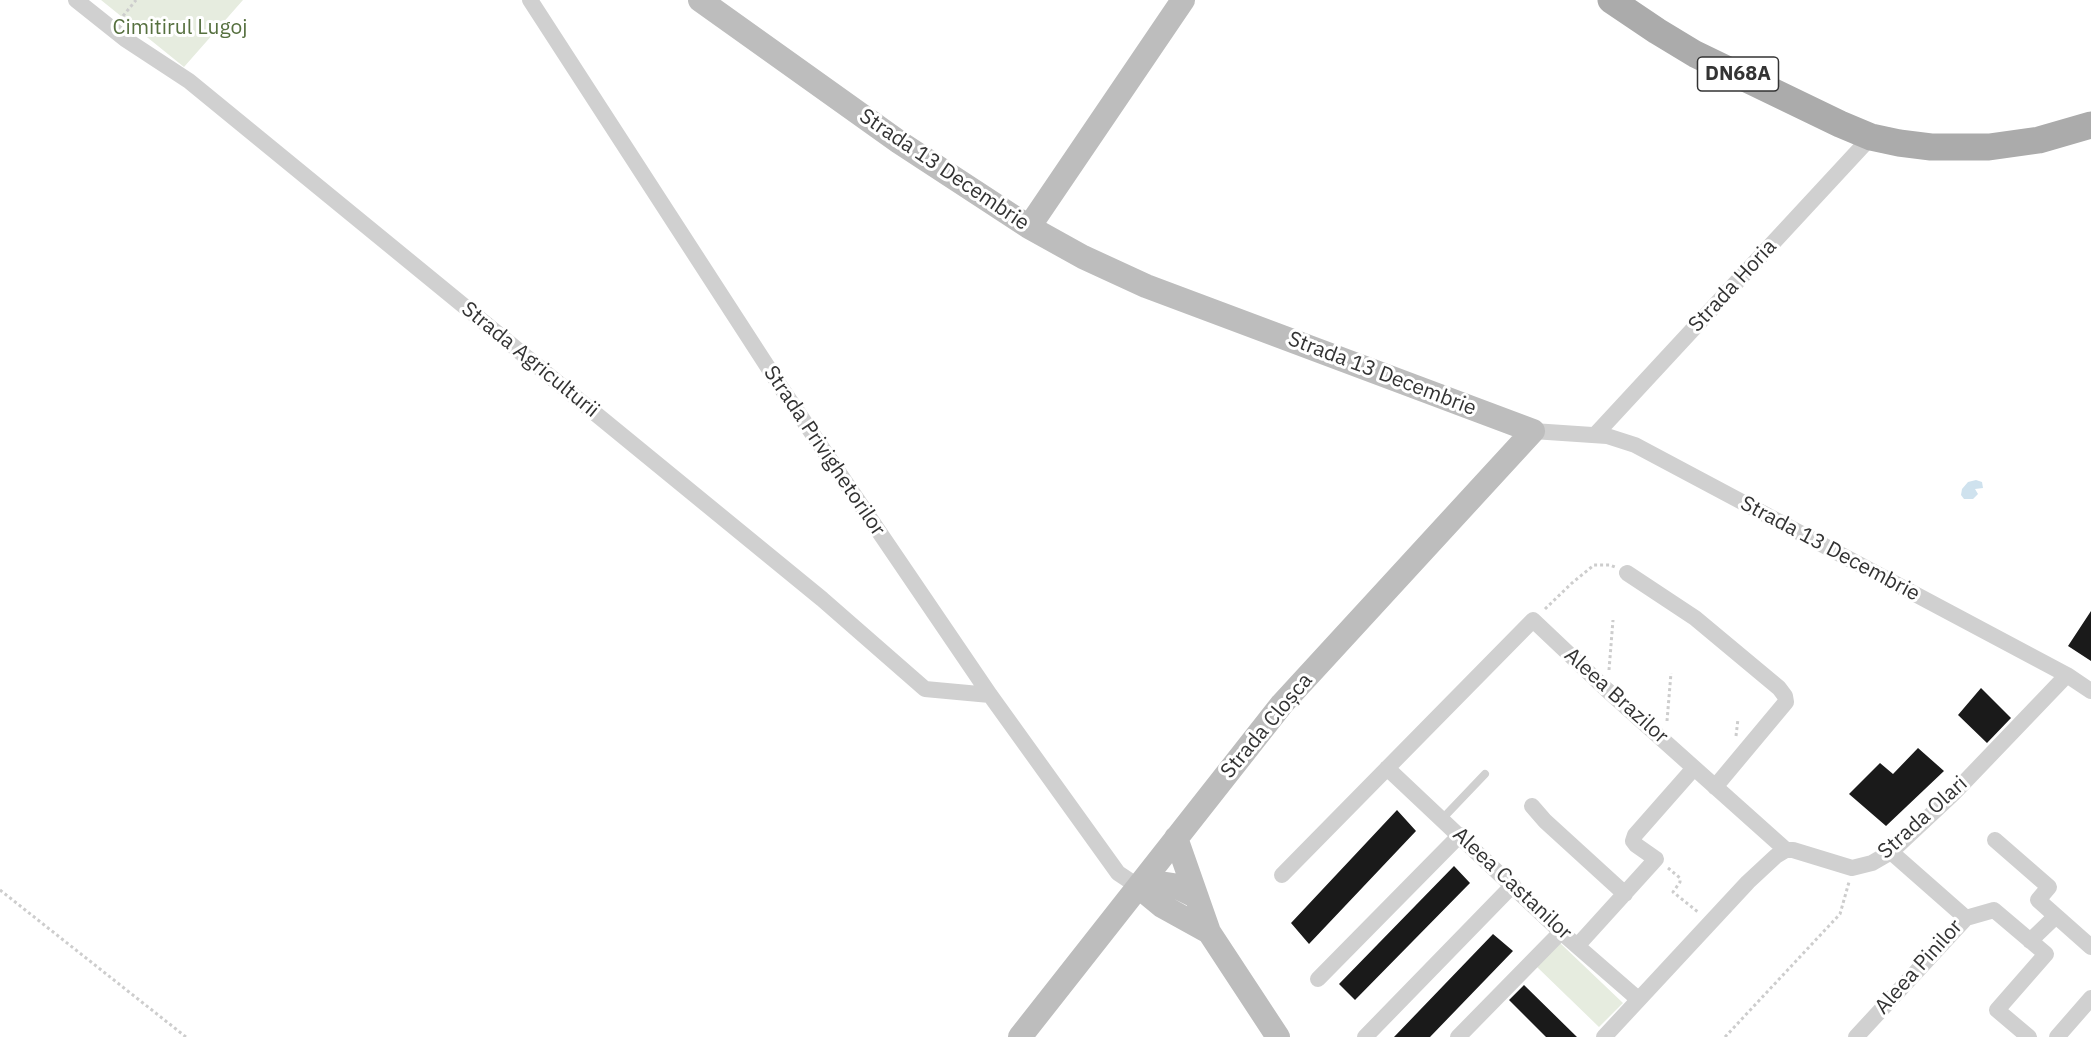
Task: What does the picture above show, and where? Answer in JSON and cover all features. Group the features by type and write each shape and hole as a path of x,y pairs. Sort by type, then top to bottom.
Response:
{"main road":[{"name":"DN68A","path":"1611,0 1695,54 1840,124 1872,136 1899,143 1931,147 1989,147 2039,140 2091,125"}],"street":[{"name":"Strada Agriculturii","path":"76,0 125,39 189,81 822,599 925,689 990,694"},
{"name":"Strada Privighetorilor","path":"530,0 782,389 990,694 1118,873 1139,887"},
{"name":"Strada 13 Decembrie","path":"700,0 899,142 1029,227 1083,257 1146,286 1533,431 1607,436 1635,445 2067,675 2091,691"},
{"path":"1029,227 1183,0"},
{"name":"Strada Horia","path":"1594,435 1872,136"},
{"name":"Strada Cloșca","path":"1020,1037 1282,704 1533,431"},
{"path":"1627,573 1695,618 1779,688 1785,696 1786,702 1715,787"},
{"path":"1282,875 1533,620"},
{"name":"Aleea Brazilor","path":"1533,620 1607,690 1786,850"},
{"name":"Strada Olari","path":"1786,850 1793,850 1852,868 1872,863 1891,852 1953,794 2067,675"},
{"name":"Aleea Castanilor","path":"1387,768 1443,818 1562,932 1638,999"},
{"path":"1578,945 1656,859 1636,845 1635,835 1694,768"},
{"path":"1532,807 1625,894"},
{"path":"1318,979 1460,835"},
{"path":"1176,838 1209,932 1278,1037"},
{"path":"1995,840 2049,887 2038,900 2091,947"},
{"path":"1604,1037 1766,864 1786,850"},
{"name":"Aleea Pinilor","path":"1856,1037 1966,918 1891,852"},
{"path":"1139,887 1160,883 1173,885 1195,896"},
{"path":"1365,1037 1513,885"},
{"path":"1139,887 1162,906 1209,932"},
{"path":"1966,918 1994,910 2046,954 1997,1010 2029,1037"},
{"path":"2030,941 2055,915"},
{"path":"1458,1037 1562,932"},
{"path":"2057,1037 2091,998"}],"lane":[{"path":"1443,818 1485,774"}],"path":[{"path":"122,17 136,0"},
{"path":"1533,620 1572,582 1594,566 1610,565 1627,573"},
{"path":"1607,690 1613,620"},
{"path":"1666,741 1671,673"},
{"path":"1656,859 1680,878 1673,892 1712,922"},
{"path":"1725,1037 1840,914 1852,868"},
{"path":"0,890 186,1037"}],"green space":[{"name":"Cimitirul Lugoj","path":"101,0 243,0 184,67"},
{"path":"1560,943 1623,1003 1599,1027 1537,967"}],"water":[{"path":"1976,480 1982,482 1983,488 1975,489 1978,494 1973,499 1964,499 1961,495 1962,489 1968,482"}],"building":[{"path":"2091,611 2091,661 2068,646"},
{"path":"1981,688 2011,718 1987,743 1958,715"},
{"path":"1918,748 1944,771 1886,826 1849,794 1880,763 1893,774"},
{"path":"1397,810 1416,831 1309,944 1291,923"},
{"path":"1454,866 1470,883 1355,1000 1339,984"},
{"path":"1493,934 1513,951 1430,1037 1394,1037"},
{"path":"1524,985 1577,1037 1546,1037 1509,1000"}]}
